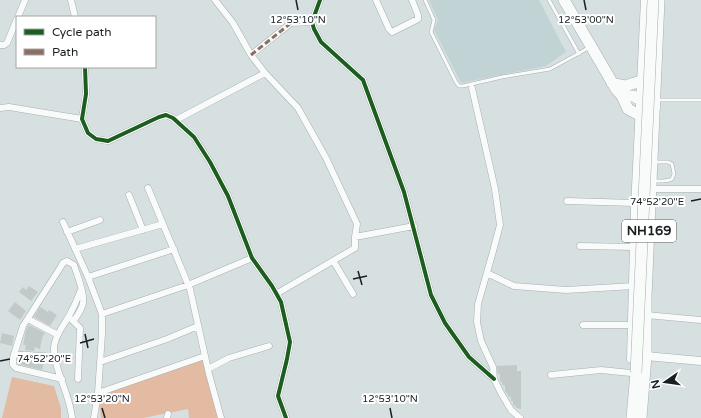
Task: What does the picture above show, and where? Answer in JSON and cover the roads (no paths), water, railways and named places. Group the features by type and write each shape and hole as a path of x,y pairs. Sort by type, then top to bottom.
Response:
{"highway":[{"path":"564,0 612,83 622,96 628,109 654,123"},
{"path":"633,373 653,0"},
{"path":"622,96 633,96 654,103 659,0"},
{"path":"612,83 625,86 641,81"},
{"name":"NH169","path":"635,416 646,356 646,315 654,103"},
{"name":"NH169","path":"633,373 635,416"}],"street":[{"path":"18,16 25,0"},
{"path":"71,0 75,16"},
{"path":"215,0 233,23 251,56 298,108 326,158 357,224 355,237 356,248 276,294"},
{"path":"320,0 312,22 314,29 322,42 363,80 404,192 431,295 445,323 468,357 494,379"},
{"path":"376,0 389,29 392,32 418,19 418,15 412,0"},
{"path":"551,375 602,370 633,373 632,325 635,202 645,0"},
{"path":"0,45 7,43 16,20"},
{"path":"251,56 291,23 312,22"},
{"path":"85,68 86,94 82,119 88,133 96,139 108,141 166,115 176,120 194,137 210,162 228,196 252,258 281,302 290,342 278,396 286,418"},
{"path":"176,120 265,73"},
{"path":"472,88 495,189 500,224 478,304 477,322 481,341 493,367 494,379 500,393 510,410 520,418"},
{"path":"0,108 9,106 82,119"},
{"path":"651,185 701,189"},
{"path":"148,188 188,285 221,418"},
{"path":"129,195 143,230"},
{"path":"567,200 635,202"},
{"path":"67,232 100,220"},
{"path":"63,222 88,277 102,314 98,393 94,418"},
{"path":"75,249 163,224"},
{"path":"355,237 414,226"},
{"path":"580,246 635,247"},
{"path":"88,277 174,249"},
{"path":"102,314 188,285 252,258"},
{"path":"62,380 16,368 13,364 14,354 23,326 63,263 67,261 74,265 83,297 83,303 74,321"},
{"path":"334,262 352,294"},
{"path":"487,273 514,286 566,290 634,286"},
{"path":"72,418 68,396 54,349 58,335 81,290"},
{"path":"646,315 701,320"},
{"path":"68,317 80,328 78,379"},
{"path":"28,319 58,335"},
{"path":"583,325 632,325"},
{"path":"100,362 167,339 198,326"},
{"path":"208,369 229,358 269,346"},
{"path":"14,354 56,357"},
{"path":"98,393 205,356"},
{"path":"646,356 701,361"}],"lane":[{"path":"425,0 434,20 431,32 459,86 550,69 590,46"},
{"path":"548,0 578,54"},
{"path":"654,103 701,100"},
{"path":"651,185 670,180 674,177 672,164 668,162 652,162"}]}
